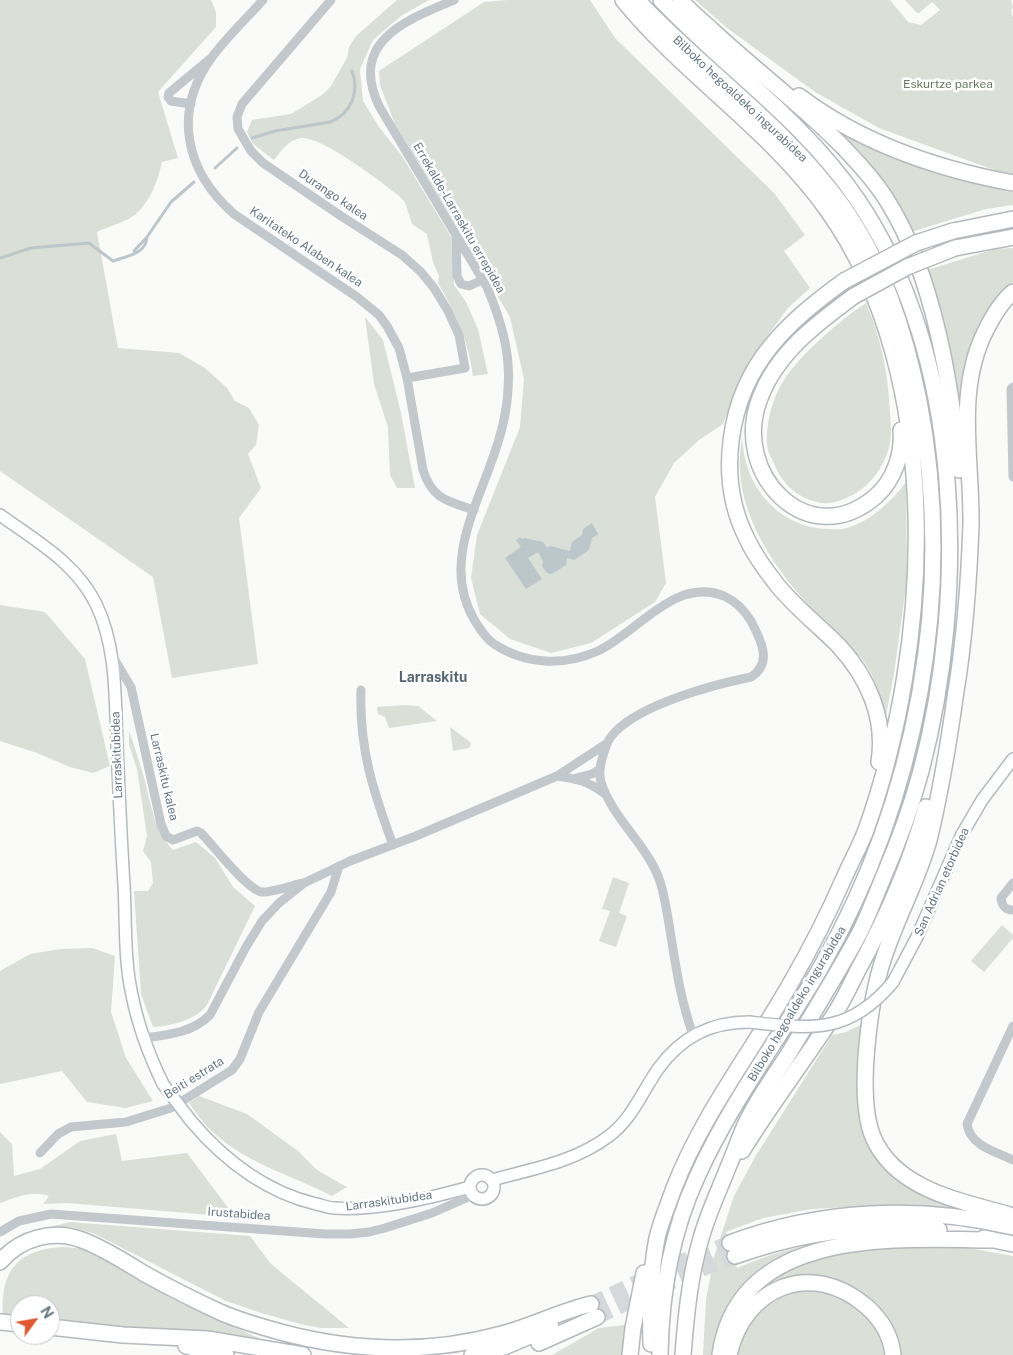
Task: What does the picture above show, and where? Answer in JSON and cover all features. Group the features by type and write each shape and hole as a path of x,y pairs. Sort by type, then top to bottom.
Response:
{"highway":[{"path":"623,0 660,42 760,134 806,182 829,212 848,242 865,274 886,328 895,362 908,422 916,538 912,622 902,696 884,770 865,831 810,951 694,1144 672,1192 658,1236 647,1261 633,1328 630,1355"},
{"name":"Bilboko hegoaldeko ingurabidea","path":"637,0 685,48 796,150 842,207 872,255 893,303 906,341 914,374 925,433 932,539 928,640 903,766 884,826 860,890 839,935 806,993 727,1120 696,1178 674,1240 666,1277 660,1355"},
{"name":"Bilboko hegoaldeko ingurabidea","path":"661,0 807,137 831,163 859,201 885,245 908,297 923,340 940,424 949,538 945,639 921,770 900,838 861,930 818,1006 746,1123 720,1186"},
{"path":"680,0 842,146 888,202 915,254 938,336 951,401 960,476 968,586"},
{"path":"730,47 766,70 810,104 865,136 910,156 943,167 984,178 1013,183"},
{"path":"865,831 864,827 881,751 878,716 873,698 866,683 846,654 780,588 754,553 740,522 732,495 730,452 734,419 746,384 770,346 815,302 844,280 916,243 953,231 1013,219"},
{"path":"895,362 902,434 900,452 888,484 870,501 857,509 843,514 817,515 803,511 785,501 771,487 760,468 754,450 753,432 760,398 772,372 796,342 826,316 854,296 907,267 955,248 1013,237"},
{"path":"1013,292 991,319 978,344 970,377 968,436 971,523 964,640 950,730 928,842 892,934 878,977 867,1049 864,1089 868,1118 873,1136 882,1153 899,1172 905,1177 940,1194 1013,1216"},
{"path":"683,1355 693,1269 703,1232 720,1186 763,1118 835,1014 878,934 918,836 950,730"},
{"path":"1013,1227 933,1215 862,1214 796,1223 761,1232 732,1250 765,1246 799,1237 855,1229 904,1227 932,1229 1013,1244"},
{"path":"0,1262 8,1253 22,1243 45,1235 73,1237 102,1249 188,1297 230,1316 255,1325 308,1339 368,1348 426,1348 503,1334 575,1308 594,1311"},
{"path":"651,1355 650,1284 658,1236"},
{"path":"720,1355 726,1327 735,1307 749,1290 774,1269 799,1257 828,1248 895,1239 994,1240"},
{"path":"637,1355 642,1282"},
{"path":"729,1355 742,1319 762,1299 772,1292 794,1284 819,1283 838,1288 856,1297 870,1309 881,1320 893,1355"},
{"path":"472,1355 504,1347 594,1311"},
{"path":"510,1355 594,1311"},
{"path":"537,1355 594,1311"},
{"path":"60,1328 123,1335 201,1348 226,1355"},
{"path":"123,1335 207,1339 303,1355"}],"street":[{"name":"Karitateko Alaben kalea","path":"263,0 212,58 195,89 188,126 193,156 200,174 209,188 234,214 323,273 374,310 394,336 399,348 407,378 423,470 428,484 440,498 474,510"},
{"name":"Durango kalea","path":"331,0 242,104 237,118 238,129 251,152 263,163 340,216 402,255 421,272 434,288 448,311 459,335 465,368 407,378"},
{"name":"Errekalde-Larraskitu errepidea","path":"454,0 406,22 381,42 375,52 370,71 370,86 379,106 482,280 498,315 506,344 509,369 508,390 501,432 463,542 460,573 468,611 492,643 534,661 554,662 578,658 598,651 659,608 684,595 702,592 717,593 740,607 749,618 763,648 763,665 751,677 692,693 654,708 624,725 615,732 606,744 601,766"},
{"path":"191,104 171,101 168,97 169,93 212,58"},
{"path":"456,236 457,276 461,284 469,286 482,280"},
{"path":"1013,387 1011,389 1013,477"},
{"name":"Larraskitubidea","path":"0,515 61,558 75,573 96,604 103,622 111,654 115,685 128,967 132,994 143,1038 163,1084 205,1137 230,1160 261,1182 286,1195 334,1208 392,1204 471,1191"},
{"name":"Larraskitu kalea","path":"111,654 132,687 159,814 166,836 173,840 197,831 202,833 245,882 262,892 304,883"},
{"path":"361,690 361,732 368,773 393,845"},
{"path":"143,1038 192,1029 202,1024 210,1015 262,921 279,903 304,883 339,866 557,776 606,744"},
{"name":"San Adrian etorbidea","path":"693,1035 710,1028 734,1022 796,1028 836,1024 853,1017 882,996 893,982 917,937 948,861 961,836 982,800 1013,759"},
{"path":"492,1180 557,1163 591,1149 611,1135 638,1104 659,1068 677,1048 693,1035 683,1004 658,876 643,851 620,820 600,780 601,766 596,761 577,764"},
{"path":"573,778 592,774 601,766"},
{"path":"557,776 589,782 607,794"},
{"name":"Beiti estrata","path":"40,1153 58,1134 70,1127 126,1122 171,1108 232,1070 240,1059 259,1012 331,892 339,866"},
{"path":"1013,883 1001,898 1004,908 1013,910"},
{"path":"1013,1026 968,1120 969,1132 973,1138 981,1145 1013,1160"},
{"path":"478,1175 486,1175 492,1180 494,1188 488,1197 482,1199 471,1191 471,1181 478,1175"},
{"name":"Irustabidea","path":"0,1232 19,1221 51,1214 325,1234 350,1234 369,1232 432,1213 471,1191"}],"green space":[{"path":"0,0 211,0 216,12 216,27 158,92 178,158 162,162 153,190 146,202 133,217 97,232 118,348 179,353 205,368 227,388 235,401 249,408 259,425 256,445 248,454 261,488 239,518 258,664 172,678 153,577 0,471"},
{"path":"397,0 429,0 401,16 373,40 360,69 363,101 379,127 402,156 451,237 454,285 466,302 478,329 488,374 473,376 468,351 460,328 438,283 439,276 433,262 427,234 412,224 405,202 365,170 322,144 310,139 296,139 285,146 274,160 253,144 247,132 252,120 291,114 322,95 331,86 347,58 349,47 356,36"},
{"path":"508,0 590,0 615,38 774,193 805,235 784,251 810,288 788,308 769,334 747,369 723,424 699,440 674,463 655,497 666,583 655,602 591,643 551,653 510,639 480,614 471,578 477,535 520,427 524,379 510,317 395,124 380,85 379,71 484,2"},
{"name":"Eskurtze parkea","path":"695,0 890,0 908,22 921,25 940,10 932,2 917,13 905,0 1011,0 1013,8 1011,10 1013,18 1013,174 997,171 879,128 815,92 727,28"},
{"path":"820,119 880,151 938,174 1013,192 1013,205 986,209 911,232 883,183 867,160 845,137"},
{"path":"1013,248 1013,282 994,301 978,326 969,353 959,411 927,270 995,249"},
{"path":"866,303 880,344 886,371 891,422 889,447 880,469 871,480 852,495 827,503 809,500 796,493 786,483 777,471 768,452 767,435 771,409 780,387 796,364 831,330"},
{"path":"365,317 383,340 401,413 415,488 397,488 390,475 388,427 374,384"},
{"path":"742,439 748,469 763,496 788,518 820,529 845,529 864,521 894,497 906,482 907,579 894,674 886,715 877,687 864,662 793,587 762,542 751,518 743,492 740,466"},
{"path":"0,605 45,612 85,659 110,766 93,773 70,767 37,753 0,741"},
{"path":"418,706 437,721 389,728 385,717 378,714 377,707"},
{"path":"450,727 470,742 469,748 453,751"},
{"path":"129,731 154,817 161,834 173,850 196,842 215,858 233,887 255,906 207,1005 190,1018 175,1024 153,1027 141,994 134,891 148,891 153,883 151,862 143,851 147,836 137,769 129,745"},
{"path":"613,877 629,883 619,913 627,916 616,947 599,941 610,911 602,909"},
{"path":"1002,925 1013,935 1013,938 984,972 971,961"},
{"path":"92,948 115,956 111,1012 126,1058 153,1101 126,1108 87,1102 62,1071 0,1084 0,971 30,954 61,949"},
{"path":"867,1022 860,1115 864,1135 873,1153 888,1171 909,1187 978,1212 892,1205 812,1209 763,1218 726,1232 737,1268 784,1251 832,1240 751,1280 739,1292 728,1309 718,1334 714,1355 703,1355 706,1300 714,1257 734,1196 755,1157 832,1035 846,1032"},
{"path":"199,1096 247,1114 298,1151 317,1170 347,1187 332,1196 243,1154 216,1135 198,1116 189,1103"},
{"path":"0,1132 12,1144 14,1176 40,1169 80,1141 116,1134 122,1161 187,1153 235,1217 67,1203 43,1204 49,1196 43,1194 24,1195 0,1203"},
{"path":"70,1222 250,1236 271,1264 349,1328 321,1328 258,1312 226,1301 95,1234 71,1227 50,1227"},
{"path":"922,1245 963,1247 1013,1256 1013,1355 737,1355 760,1288 789,1268 818,1258 865,1249"},
{"path":"64,1247 85,1249 174,1300 261,1339 60,1321 60,1295 10,1295 10,1316 3,1316 5,1286 9,1274 15,1265 24,1257 48,1249"},
{"path":"625,1325 622,1355 552,1355 599,1328"}],"shaded area":[{"path":"592,523 598,534 592,538 589,550 574,560 567,558 566,565 552,574 547,573 542,566 543,561 538,552 528,558 542,579 526,589 505,558 521,547 516,540 520,537 522,539 543,542 547,548 550,546 570,551 572,542 582,535 583,529"}],"waterway":[{"path":"252,138 275,131 330,122 343,114 352,101 354,94 355,87 352,71"},
{"path":"215,168 237,148"},
{"path":"134,251 147,237 171,202 194,182"},
{"path":"0,258 31,248 89,243 113,261 139,251 146,243 147,237"}],"tunnel":[{"path":"591,1304 678,1263 730,1243"},
{"path":"597,1317 684,1276 735,1256"}],"district":[{"name":"Larraskitu","path":"433,678"}]}
